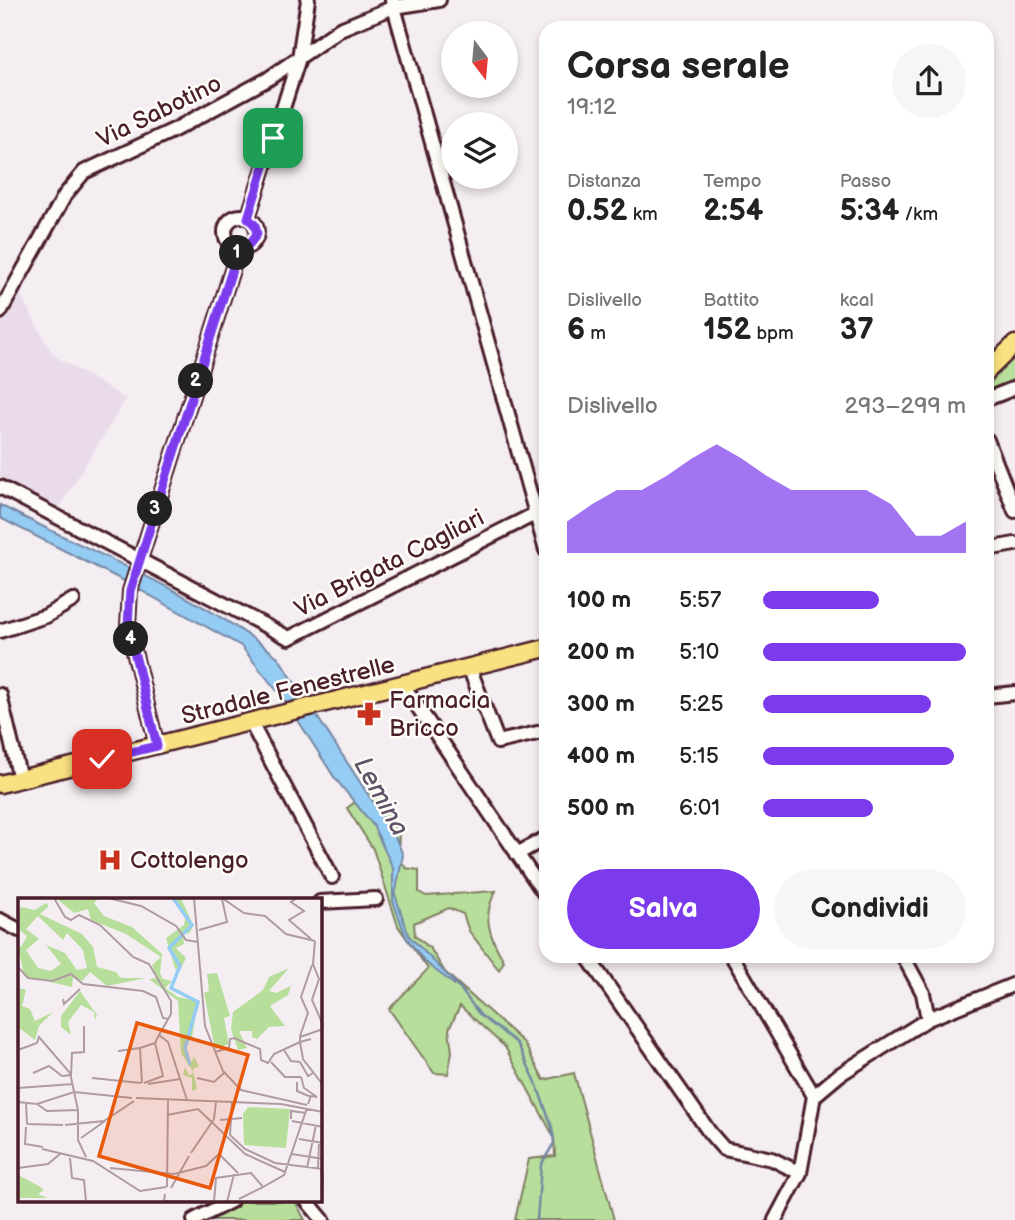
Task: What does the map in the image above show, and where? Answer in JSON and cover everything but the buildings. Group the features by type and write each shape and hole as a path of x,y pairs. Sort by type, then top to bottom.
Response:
{"main road":[{"path":"994,365 1015,344"},
{"name":"Stradale Fenestrelle","path":"0,784 282,716 539,650"}],"street":[{"path":"248,218 299,58 308,0"},
{"name":"Via Sabotino","path":"0,312 65,195 84,172 174,130 268,79 340,29 393,3 439,0"},
{"path":"393,3 539,521"},
{"path":"234,218 248,218 255,225 257,234 248,246 239,248 227,240 227,225 234,218"},
{"path":"157,746 128,626 130,591 239,248"},
{"path":"994,396 1015,388"},
{"path":"994,458 1015,511"},
{"name":"Via Brigata Cagliari","path":"0,487 137,564 289,638 537,513"},
{"path":"994,548 1015,544"},
{"path":"0,631 46,617 73,600"},
{"path":"469,667 498,742 539,733"},
{"path":"403,685 539,886"},
{"path":"994,695 1015,693"},
{"path":"0,695 20,779"},
{"path":"251,723 332,877"},
{"path":"517,854 539,842"},
{"path":"322,902 376,899"},
{"path":"0,920 18,929"},
{"path":"592,963 710,1133 724,1149 772,1159 800,1173"},
{"path":"736,963 814,1096"},
{"path":"907,963 923,993 928,1020"},
{"path":"775,1220 800,1173 814,1096 839,1075 928,1020 1015,984"},
{"path":"194,1220 229,1202"},
{"path":"308,1202 323,1220"}],"shaded area":[{"path":"20,294 53,355 126,399 57,511 0,476 0,324"}],"green space":[{"path":"1015,354 1015,383 995,393 994,379"},
{"path":"381,783 391,820 399,834 398,856 406,868 419,870 419,892 426,896 496,891 491,900 488,918 491,935 504,961 499,970 469,931 463,914 449,908 414,923 415,936 430,948 445,972 524,1043 544,1080 574,1073 614,1220 515,1220 529,1159 555,1156 554,1137 505,1047 460,1006 449,1029 452,1052 448,1074 434,1073 389,1009 428,969 398,926 373,849 347,808"},
{"path":"241,1202 296,1202 305,1220 204,1220"}],"water":[{"path":"0,505 213,612 278,657 394,834 403,855 395,895 409,936 465,993 425,962 406,937 393,901 393,868 373,825 334,777 289,706 241,646 122,580 0,518"}],"waterway":[{"name":"Lemina","path":"462,991 480,1015 517,1043 535,1080 552,1127 554,1143 541,1165 537,1220"}],"place":[{"name":"Farmacia Bricco","path":"369,714"},
{"name":"Cottolengo","path":"110,860"}],"route":[{"path":"102,759 157,746 128,626 130,591 239,248 252,243 257,234 255,225 248,218 273,138"}]}
